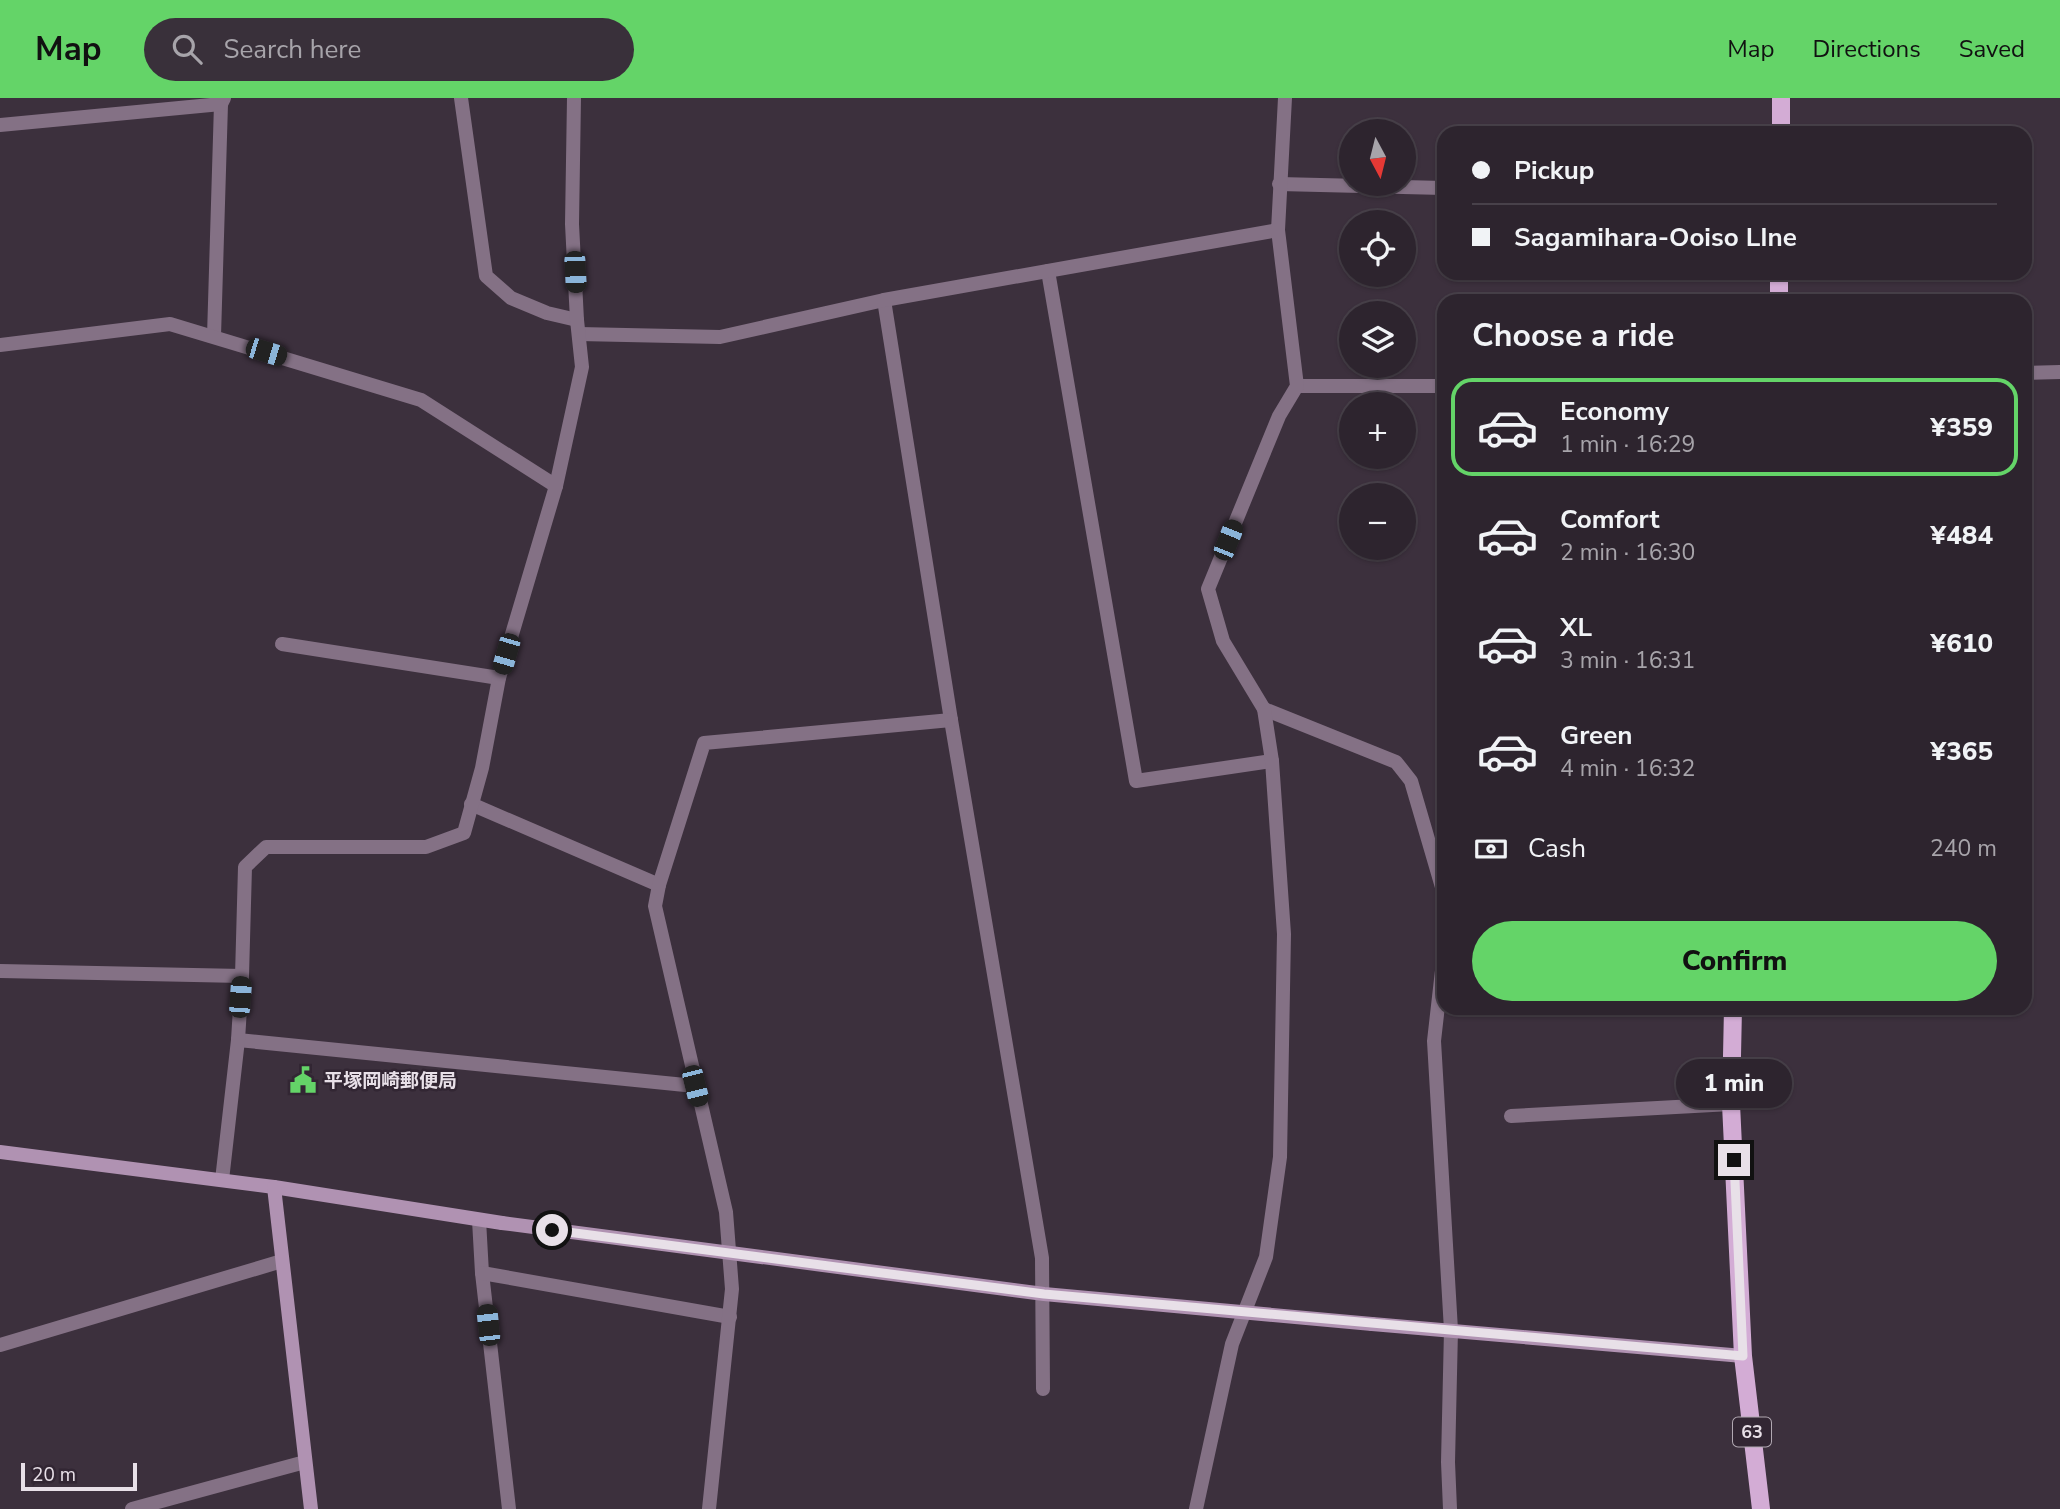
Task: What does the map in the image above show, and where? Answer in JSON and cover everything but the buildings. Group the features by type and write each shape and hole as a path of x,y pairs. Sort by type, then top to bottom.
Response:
{"main road":[{"path":"1781,98 1781,126"},
{"name":"63","path":"1732,1015 1731,1104 1743,1356 1761,1509"}],"street":[{"path":"461,98 486,276 511,298 578,327 720,337 884,300 1278,230"},
{"path":"222,1180 238,1040 244,867 266,847 426,847 464,833 482,768 499,678 556,486 582,367 572,224 574,98"},
{"path":"1196,1509 1232,1344 1266,1257 1280,1157 1284,934 1272,761 1264,709 1223,641 1208,589 1279,416 1297,386 1278,230 1285,98"},
{"path":"0,125 223,101 214,336"},
{"path":"1279,184 1437,188"},
{"path":"1048,271 1136,781 1272,761"},
{"path":"884,300 951,720 1042,1258 1043,1389"},
{"path":"0,345 170,324 421,400 556,486"},
{"path":"2032,373 2060,372"},
{"path":"1297,386 1437,386"},
{"path":"282,644 499,678"},
{"path":"1264,709 1396,762 1411,780 1437,870"},
{"path":"709,1509 732,1289 726,1212 655,906 659,885 704,743 951,720"},
{"path":"471,804 659,885"},
{"path":"0,971 242,976"},
{"path":"1437,1015 1434,1041 1451,1330 1448,1462 1450,1509"},
{"path":"238,1040 695,1086"},
{"path":"1511,1116 1731,1104"},
{"path":"0,1152 274,1187 479,1220 1031,1293 1743,1356"},
{"path":"274,1187 311,1509"},
{"path":"479,1220 482,1273 509,1509"},
{"path":"0,1345 282,1261"},
{"path":"482,1273 730,1317"},
{"path":"132,1509 305,1462"}],"place":[{"name":"平塚岡崎郵便局","path":"303,1080"}],"route":[{"path":"552,1230 1044,1294 1743,1356 1734,1160"}]}
